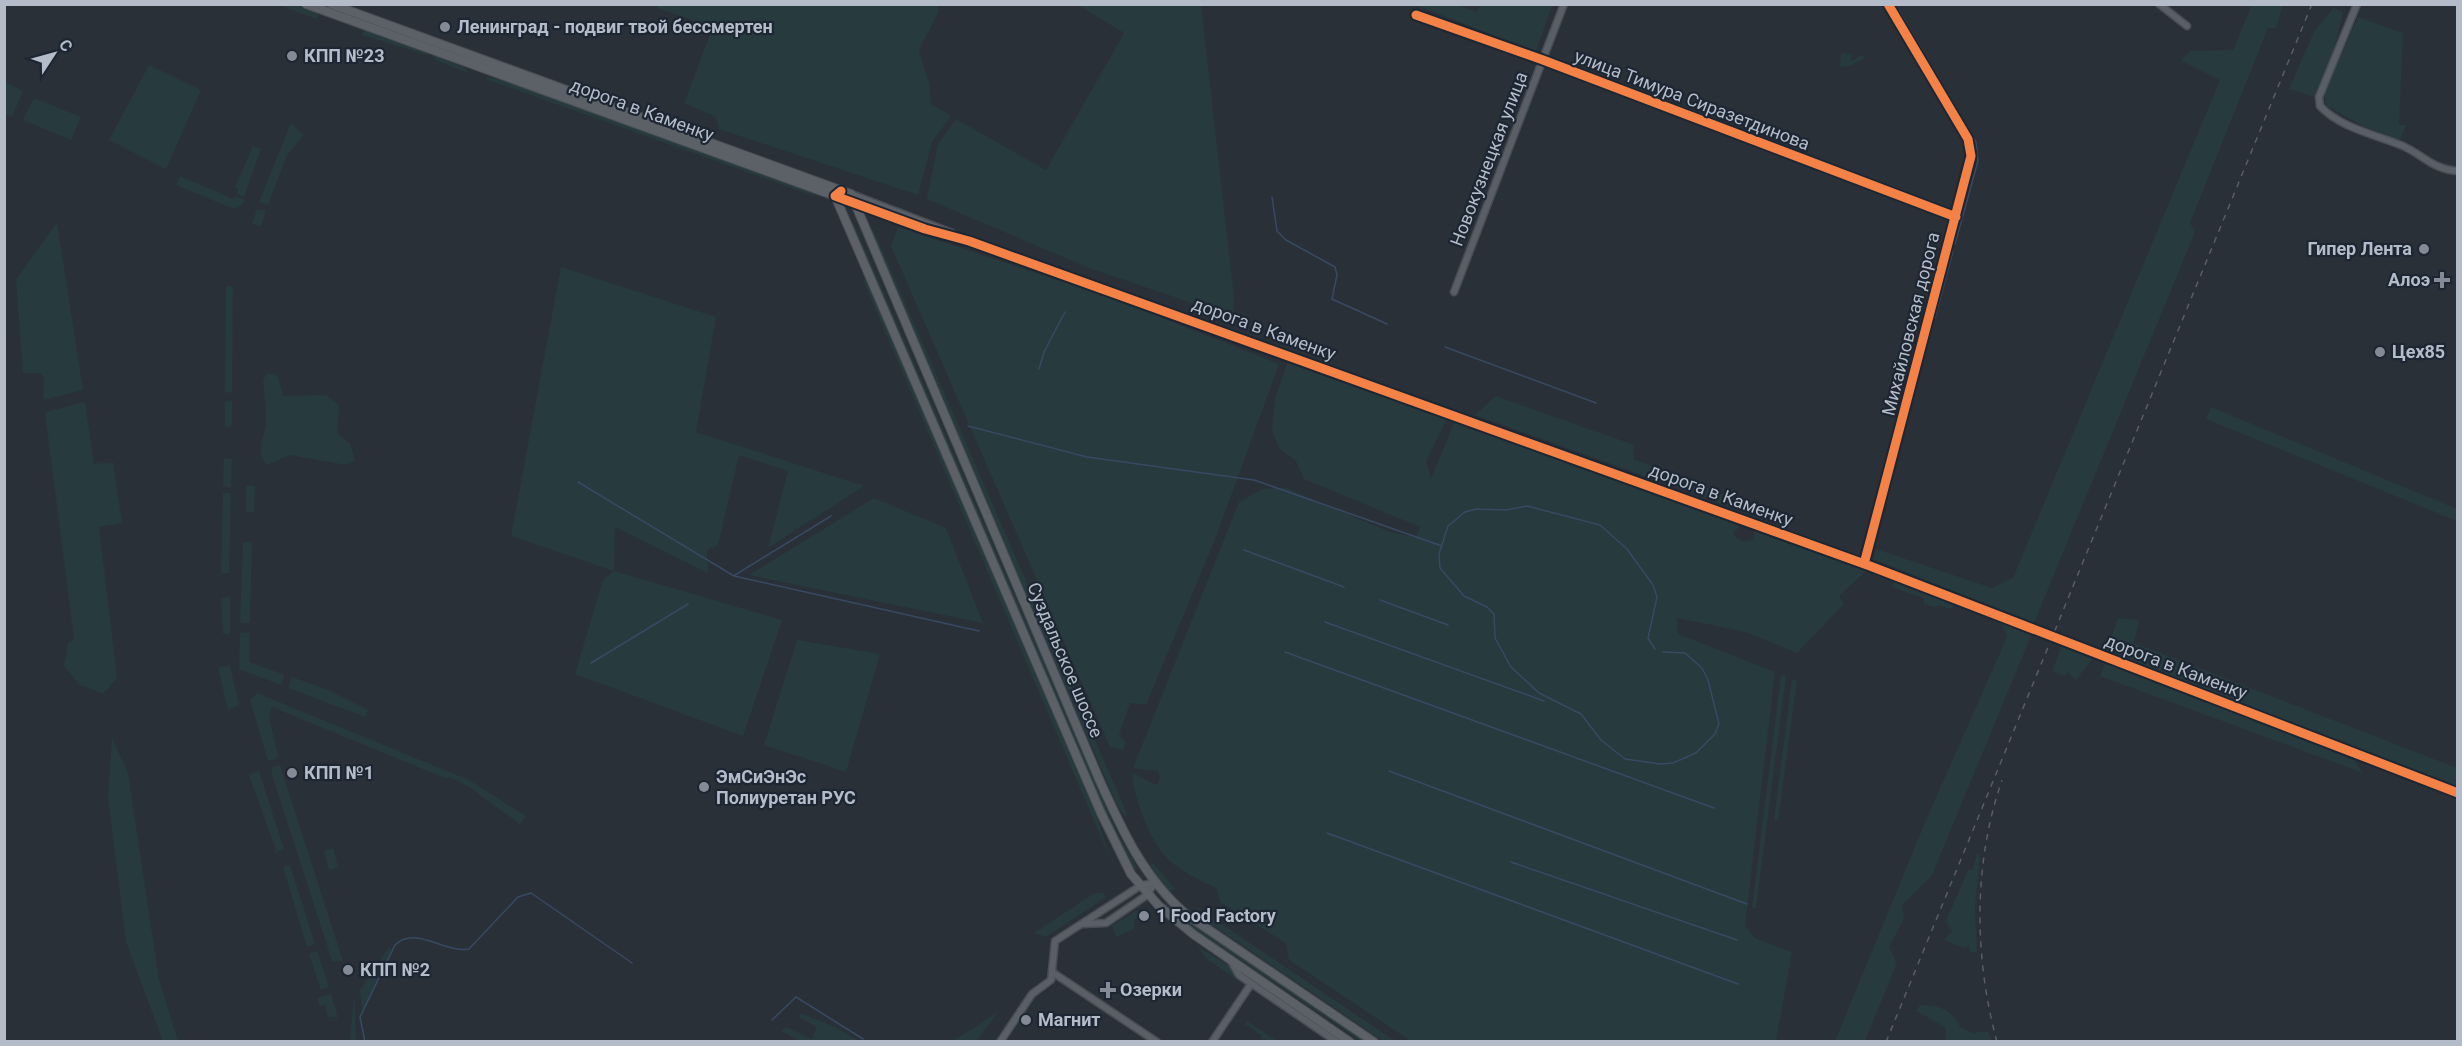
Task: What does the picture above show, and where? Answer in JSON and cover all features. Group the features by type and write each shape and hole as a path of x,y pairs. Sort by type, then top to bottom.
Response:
{"main road":[{"name":"дорога в Каменку","path":"306,4 838,194 851,194"},
{"name":"дорога в Каменку","path":"331,4 838,194"},
{"name":"Суздальское шоссе","path":"838,194 1114,843 1140,886 1193,934 1350,1041"},
{"name":"Суздальское шоссе","path":"851,194 1099,779 1126,836 1155,882 1187,915 1374,1041"}],"street":[{"name":"Новокузнецкая улица","path":"1454,292 1564,4"},
{"name":"Михайловская дорога","path":"1864,564 1971,156 1968,139 1888,4"},
{"path":"2159,4 2187,26"},
{"path":"2357,4 2319,98 2320,106 2357,128 2405,147 2436,167 2457,171"},
{"name":"улица Тимура Сиразетдинова","path":"1416,15 1543,60 1956,218"},
{"name":"дорога в Каменку","path":"838,194 855,204 969,241 1864,564 2457,793"},
{"name":"дорога в Каменку","path":"851,194 928,222 969,241"},
{"path":"1000,1041 1032,994 1051,980 1055,941 1140,886 1155,882"},
{"path":"1081,924 1106,923 1148,895 1155,882"},
{"path":"1229,958 1239,975 1336,1041"},
{"path":"1052,972 1157,1041"},
{"path":"1212,1041 1251,984"}],"green space":[{"path":"279,5 295,5 319,13 317,19"},
{"path":"658,5 937,5 939,11 919,50 929,83 931,104 951,116 932,142 918,195 719,129 716,117 684,103 713,27 657,8"},
{"path":"1078,5 1201,5 1234,297 1233,317 1089,268 927,199 938,144 956,119 1046,170 1124,33"},
{"path":"1416,5 1456,5 1477,12 1480,5 1552,5 1536,52"},
{"path":"2252,5 2283,5 2276,28 2268,28 2190,223 2195,232 2034,623 1873,559 1876,549 1992,588 2013,578 2220,80 2180,60 2191,51 2233,50"},
{"path":"2333,8 2343,12 2333,53 2314,97 2289,89 2314,32"},
{"path":"2358,17 2403,33 2399,125 2406,125 2400,140 2363,126 2327,106 2324,95"},
{"path":"364,30 428,53 427,55 362,35"},
{"path":"1841,53 1852,54 1851,61 1862,55 1865,58 1849,66 1840,67"},
{"path":"433,55 467,69 466,72 435,60"},
{"path":"149,65 201,90 166,169 109,140"},
{"path":"487,77 504,80 815,194 814,196 486,79"},
{"path":"5,82 23,91 12,117 5,114"},
{"path":"34,98 81,117 71,140 23,120"},
{"path":"291,123 304,135 287,155 268,205 259,202"},
{"path":"253,146 261,149 244,197 237,194 238,189 235,187"},
{"path":"180,176 233,199 235,196 244,199 242,205 234,209 176,185"},
{"path":"257,209 266,211 261,226 252,224"},
{"path":"57,222 83,390 43,400 44,377 39,373 23,373 16,280"},
{"path":"851,222 854,224 1118,834 1137,868 1135,870 1116,837"},
{"path":"898,227 1123,302 1279,364 1216,537 1146,705 1130,703 1119,735 1126,742 1123,750 1110,747 891,246"},
{"path":"872,231 874,231 1128,816 1126,817 1118,807 895,295"},
{"path":"561,267 716,317 696,432 864,486 768,548 788,471 739,455 718,545 707,550 708,573 615,527 614,571 511,536"},
{"path":"866,279 1121,877 1104,844 863,280"},
{"path":"226,286 233,286 232,392 225,393"},
{"path":"1288,361 1447,419 1426,461 1431,478 1455,421 1742,523 1733,534 1743,541 1754,539 1754,528 1866,571 1839,596 1844,604 1797,653 1746,632 1677,618 1678,634 1775,672 1745,926 1755,938 1792,952 1776,1041 1411,1041 1289,960 1286,943 1220,902 1217,889 1180,869 1159,848 1140,810 1132,773 1157,785 1160,778 1158,771 1133,768 1239,502 1263,489 1286,488 1390,532 1416,537 1420,527 1304,479 1296,461 1280,449 1272,431 1275,398"},
{"path":"266,374 274,374 278,377 283,396 326,395 339,405 337,433 350,444 355,460 346,465 290,455 267,465 263,460 261,450 266,424 263,381"},
{"path":"1496,396 1634,445 1633,459 1752,505 1748,513 1475,415"},
{"path":"232,401 232,426 225,427 225,402"},
{"path":"85,402 94,464 113,462 122,523 99,527 117,678 103,694 80,685 64,666 68,643 74,639 45,412"},
{"path":"2211,407 2457,509 2457,521 2206,419"},
{"path":"224,458 232,459 231,487 223,486"},
{"path":"246,486 255,486 254,512 246,512"},
{"path":"223,493 231,493 229,573 221,573"},
{"path":"874,498 946,528 983,623 749,575"},
{"path":"243,542 252,542 250,623 240,623"},
{"path":"614,571 782,620 743,736 575,674 603,580"},
{"path":"1894,580 1955,604 1951,609 1924,604 1923,598 1892,587"},
{"path":"230,597 230,634 223,634 221,598"},
{"path":"2118,618 2139,620 2134,643 2457,768 2457,788 2106,653"},
{"path":"2001,622 2031,636 1932,875 1902,905 1904,919 1889,947 1897,963 1865,1041 1835,1041 1926,820 2007,637"},
{"path":"240,633 250,633 249,662 285,675 281,685 239,669"},
{"path":"797,640 880,654 846,772 764,745"},
{"path":"2062,645 2094,657 2076,680 2068,672 2065,676 2052,671"},
{"path":"2106,662 2354,760 2363,773 2100,676"},
{"path":"230,666 239,705 228,710 218,667"},
{"path":"1781,676 1786,676 1756,908 1752,908"},
{"path":"292,677 328,690 368,710 365,717 288,688"},
{"path":"1792,679 1797,681 1778,820 1774,820"},
{"path":"257,693 469,780 526,816 520,824 466,785 272,707 269,717 278,755 276,759 268,761 250,700"},
{"path":"112,738 128,773 159,980 178,1041 163,1041 126,942 108,798"},
{"path":"280,765 343,961 332,961 271,772 273,767"},
{"path":"259,771 284,849 273,854 276,850 249,775"},
{"path":"333,848 338,867 329,870 324,851"},
{"path":"1977,854 1980,855 1975,908 1977,953 1970,952 1969,945 1964,948 1944,940 1952,931 1946,921 1968,870 1973,870"},
{"path":"1153,863 1174,888 1170,892 1149,866"},
{"path":"290,865 315,944 307,947 283,867"},
{"path":"1103,892 1106,897 1046,937 1034,933 1093,894"},
{"path":"1166,903 1181,917 1366,1041 1361,1041 1180,919 1164,905"},
{"path":"1198,908 1395,1041 1383,1041 1195,913"},
{"path":"1137,910 1139,916 1134,920 1134,929 1116,937 1112,926"},
{"path":"389,947 392,951 362,1012 360,990"},
{"path":"1198,947 1230,966 1246,986 1207,959"},
{"path":"317,951 329,987 321,990 309,954"},
{"path":"331,994 338,1018 328,1017 325,1005 320,1006 317,998"},
{"path":"354,994 356,1041 350,1041"},
{"path":"1920,1005 1944,1009 1953,1016 1960,1027 1973,1033 1988,1031 1992,1041 1943,1041 1946,1039 1945,1027 1916,1011"},
{"path":"998,1012 977,1041 953,1041"},
{"path":"800,1013 836,1027 859,1041 800,1041 781,1031 786,1027 812,1039 817,1027 799,1017"},
{"path":"1247,1021 1277,1041 1261,1039 1262,1036 1247,1025 1244,1026"}],"waterway":[{"path":"1895,4 1976,142 1978,161 1955,244"},
{"path":"1272,197 1277,231 1286,240 1335,267 1337,275 1332,299 1387,324"},
{"path":"1935,318 1953,251"},
{"path":"1039,369 1044,352 1065,312"},
{"path":"1445,347 1596,403"},
{"path":"968,426 1087,457 1254,480 1442,546"},
{"path":"578,482 734,576 979,631"},
{"path":"1655,649 1648,638 1657,597 1653,585 1627,549 1600,525 1527,506 1506,510 1476,509 1465,512 1448,526 1439,554 1440,568 1464,596 1487,607 1494,614 1495,638 1511,667 1539,693 1581,714 1601,740 1625,759 1660,764 1673,763 1696,753 1715,734 1719,724 1708,680 1702,668 1685,653 1663,652"},
{"path":"735,575 831,516"},
{"path":"1244,550 1344,587"},
{"path":"1380,600 1448,625"},
{"path":"591,663 688,604"},
{"path":"1325,622 1544,701"},
{"path":"1285,652 1714,808"},
{"path":"1389,771 1747,904"},
{"path":"1327,833 1738,984"},
{"path":"1511,862 1737,940"},
{"path":"365,1042 360,1017 395,945 411,938 459,949 469,949 518,897 531,893 632,963"},
{"path":"772,1020 796,997 863,1039"}],"railway":[{"path":"1886,1042 2312,4"},
{"path":"1997,1042 1984,977 1980,911 1986,844 2002,780"}],"cycle path":[{"path":"1864,564 1971,156 1968,139 1888,4"},
{"path":"1416,15 1543,60 1956,217"},
{"path":"841,191 835,196 925,229 969,241 1870,566 2458,793"}],"place":[{"name":"Ленинград - подвиг твой бессмертен","path":"445,27"},
{"name":"КПП №23","path":"292,56"},
{"name":"Гипер Лента","path":"2424,249"},
{"name":"Алоэ","path":"2442,280"},
{"name":"Цех85","path":"2380,352"},
{"name":"КПП №1","path":"292,773"},
{"name":"ЭмСиЭнЭс Полиуретан РУС","path":"704,787"},
{"name":"1 Food Factory","path":"1144,916"},
{"name":"КПП №2","path":"348,970"},
{"name":"Озерки","path":"1108,990"},
{"name":"Магнит","path":"1026,1020"}]}
